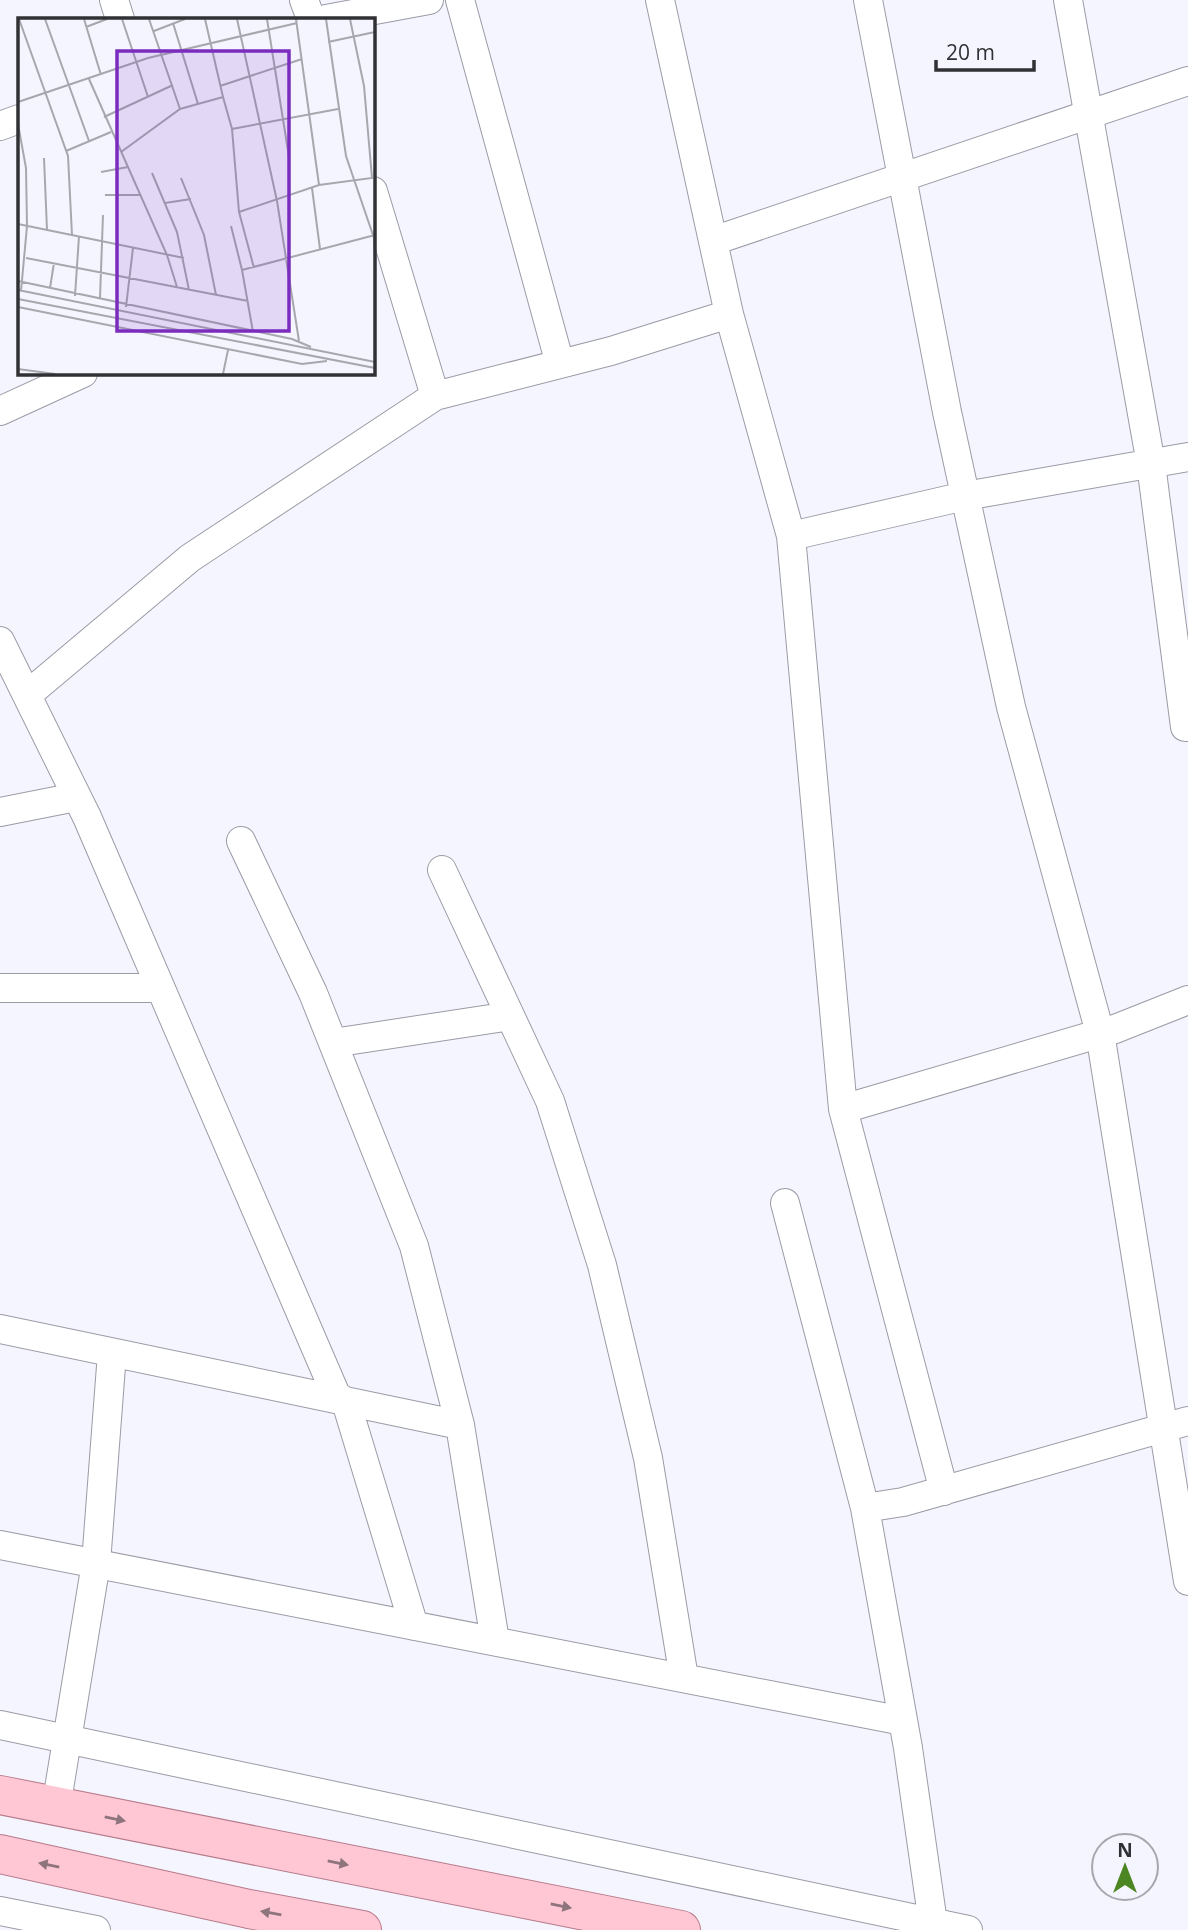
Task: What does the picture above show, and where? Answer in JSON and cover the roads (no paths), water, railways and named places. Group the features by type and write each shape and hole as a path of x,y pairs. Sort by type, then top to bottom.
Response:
{"main road":[{"path":"0,1795 681,1930"},
{"path":"0,1854 249,1909 362,1930"}],"street":[{"path":"114,0 120,18"},
{"path":"304,0 311,18"},
{"path":"331,18 429,0"},
{"path":"460,0 560,364"},
{"path":"660,0 729,314 791,536 843,1109 944,1491"},
{"path":"868,0 965,496 1011,707 1100,1033 1176,1425 1188,1580"},
{"path":"1068,0 1151,464 1185,727"},
{"path":"713,241 1188,82"},
{"path":"0,126 18,119"},
{"path":"374,199 379,238 435,397"},
{"path":"27,695 190,558 435,397 560,364 729,314"},
{"path":"0,411 81,374"},
{"path":"791,536 965,496 1188,457"},
{"path":"0,641 76,797 336,1395 346,1402 414,1626"},
{"path":"0,812 76,797"},
{"path":"241,841 333,1043 414,1246 460,1425 495,1641"},
{"path":"442,870 550,1101 602,1265 648,1458 684,1678"},
{"path":"0,988 159,988"},
{"path":"843,1109 1100,1033 1188,1000"},
{"path":"333,1043 510,1016"},
{"path":"785,1203 864,1508 903,1721 934,1926"},
{"path":"0,1329 460,1425"},
{"path":"56,1807 96,1563 112,1353"},
{"path":"864,1508 944,1491 1176,1425"},
{"path":"0,1545 903,1721"},
{"path":"0,1725 934,1926 968,1930"},
{"path":"0,1910 96,1930"}]}
